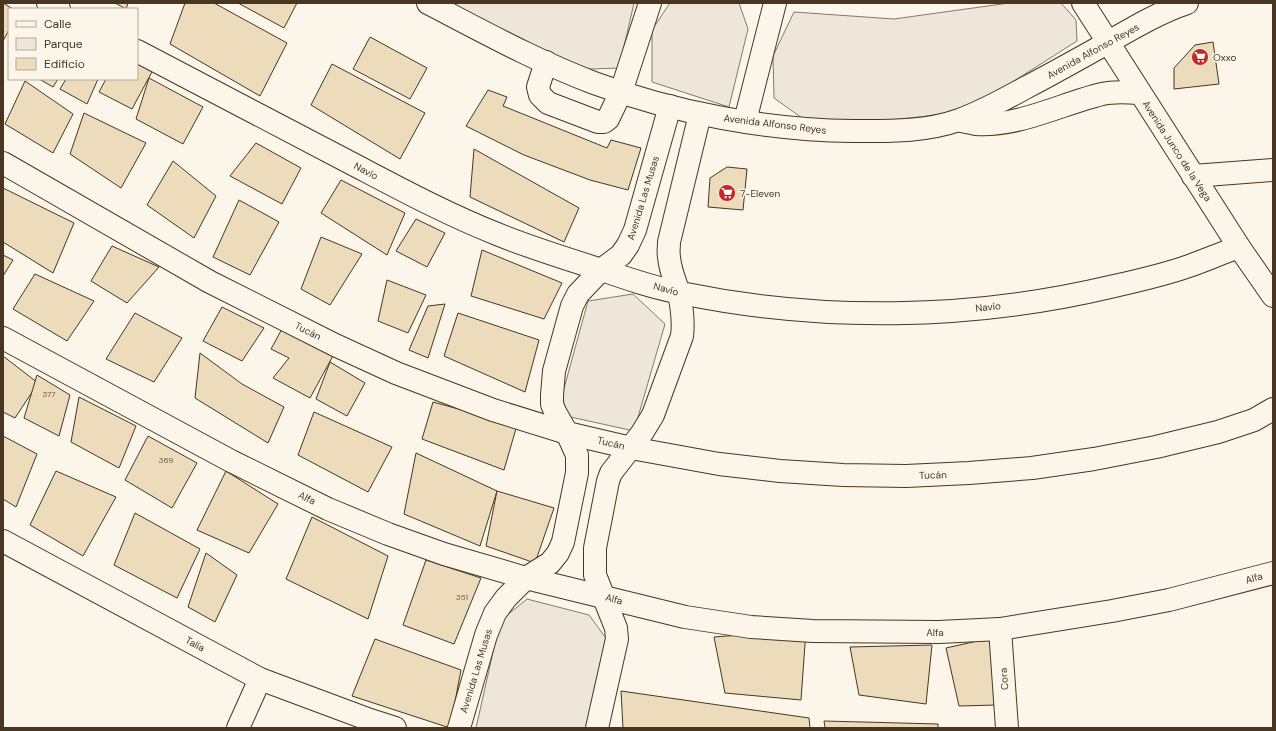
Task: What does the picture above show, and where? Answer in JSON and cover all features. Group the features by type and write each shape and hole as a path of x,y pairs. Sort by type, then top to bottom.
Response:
{"street":[{"path":"48,3 57,8"},
{"name":"Avenida Alfonso Reyes","path":"428,3 523,52 592,82 621,92 700,114 786,127 821,130 870,131 909,130 932,127 958,120 991,107 1069,65 1107,42 1158,15 1187,3"},
{"path":"546,62 538,87 540,95 548,103 598,122 604,122 608,119 621,92 650,3"},
{"path":"746,121 775,3"},
{"name":"Avenida Junco de la Vega","path":"1083,3 1238,247 1273,296"},
{"name":"Navío","path":"138,52 436,208 493,233 530,247 679,293 786,309 887,313 967,310 1040,301 1090,292 1189,266 1238,247"},
{"path":"958,120 976,124 995,124 1018,120 1102,94 1117,92 1139,93"},
{"name":"Avenida Las Musas","path":"459,728 486,635 493,619 506,598 526,578 550,563 558,553 563,542 577,473 577,455 552,404 554,371 572,306 578,294 602,270 621,255 628,245 634,230 670,106"},
{"path":"597,728 602,700 617,639 616,628 595,575 595,548 608,481 611,473 642,433 653,415 682,336 684,323 679,293 670,268 668,256 669,242 700,114"},
{"name":"Tucán","path":"3,162 210,282 335,345 396,373 492,410 567,433 631,448 719,464 780,471 906,476 969,473 1032,468 1156,447 1218,432 1254,420 1273,409"},
{"path":"1193,176 1273,170"},
{"name":"Alfa","path":"3,338 231,461 328,509 388,534 444,554 526,578 685,617 751,627 813,630 939,632 1000,629 1112,611 1169,600 1273,573"},
{"name":"Talía","path":"3,541 260,679 395,728"},
{"name":"Cora","path":"1000,629 1007,728"},
{"path":"238,728 260,679"}],"green space":[{"path":"438,3 634,3 619,68 564,70"},
{"path":"670,3 739,3 748,29 729,107 652,82 652,30"},
{"path":"1009,3 1061,3 1076,20 1077,41 965,112 816,128 774,98 773,56 794,12 894,19"},
{"path":"633,294 665,324 634,431 557,414 588,301"},
{"path":"527,599 589,615 608,641 588,728 476,728 500,621"}],"building":[{"path":"3,3 11,8 8,8 8,32 3,41"},
{"path":"115,3 128,3 126,8"},
{"path":"185,3 214,3 287,43 260,96 170,44"},
{"path":"238,3 297,3 284,28"},
{"path":"370,37 427,68 410,99 353,69"},
{"name":"Oxxo","path":"1213,42 1219,84 1174,89 1174,68 1195,45"},
{"path":"138,62 153,70 132,109 99,92 105,80 138,80"},
{"path":"332,64 425,113 400,159 311,105"},
{"path":"149,78 203,107 183,144 136,119"},
{"path":"41,80 57,80 53,87"},
{"path":"65,80 98,80 87,104 60,89"},
{"path":"25,81 73,114 53,153 5,124"},
{"path":"488,90 507,97 503,106 607,148 611,140 641,148 628,190 590,180 524,155 466,126"},
{"path":"84,113 146,143 121,188 70,154"},
{"path":"256,143 301,168 282,204 230,176"},
{"path":"474,149 579,208 564,242 470,197"},
{"path":"173,161 216,196 194,238 147,205"},
{"name":"7-Eleven","path":"727,167 747,169 743,210 708,207 710,178"},
{"path":"341,180 405,213 387,255 321,213"},
{"path":"3,188 74,223 53,273 3,242"},
{"path":"239,200 279,222 250,275 213,257"},
{"path":"416,219 445,233 427,267 396,251"},
{"path":"321,237 362,254 330,305 301,289"},
{"path":"112,246 159,267 127,303 91,281"},
{"path":"482,250 562,283 544,319 471,296"},
{"path":"3,255 13,260 3,276"},
{"path":"35,274 94,301 67,341 13,309"},
{"path":"387,280 426,295 408,333 378,321"},
{"path":"445,304 428,358 409,350 428,306"},
{"path":"222,307 264,328 242,361 203,341"},
{"path":"135,313 182,338 154,382 106,359"},
{"path":"458,313 539,340 525,392 444,356"},
{"path":"283,327 334,354 310,398 273,378 289,358 271,349"},
{"path":"200,353 242,384 284,407 268,443 195,398"},
{"path":"3,356 38,383 15,418 3,412"},
{"path":"330,362 365,383 347,416 316,399"},
{"path":"37,375 70,395 59,436 24,418"},
{"path":"79,397 136,426 119,468 71,442"},
{"path":"433,402 517,425 504,470 422,439"},
{"path":"314,412 392,447 368,492 298,455"},
{"path":"3,436 37,454 16,507 3,499"},
{"path":"148,436 197,463 172,508 125,480"},
{"path":"416,453 497,491 480,546 404,514"},
{"path":"56,471 116,497 83,556 30,525"},
{"path":"226,471 278,504 249,553 197,530"},
{"path":"497,491 554,508 535,563 486,546"},
{"path":"135,513 200,549 177,598 114,565"},
{"path":"312,517 388,556 368,619 286,579"},
{"path":"206,553 237,575 215,622 188,607"},
{"path":"426,560 481,578 454,644 403,625"},
{"path":"806,630 801,700 725,693 714,637"},
{"path":"991,638 997,705 959,706 946,648"},
{"path":"375,639 461,670 450,728 352,696"},
{"path":"932,645 926,704 859,695 850,647"},
{"path":"621,691 809,718 810,728 623,728"},
{"path":"824,721 938,724 938,728 825,728"}],"place":[{"name":"Oxxo","path":"1200,57"},
{"name":"7-Eleven","path":"727,193"}]}
